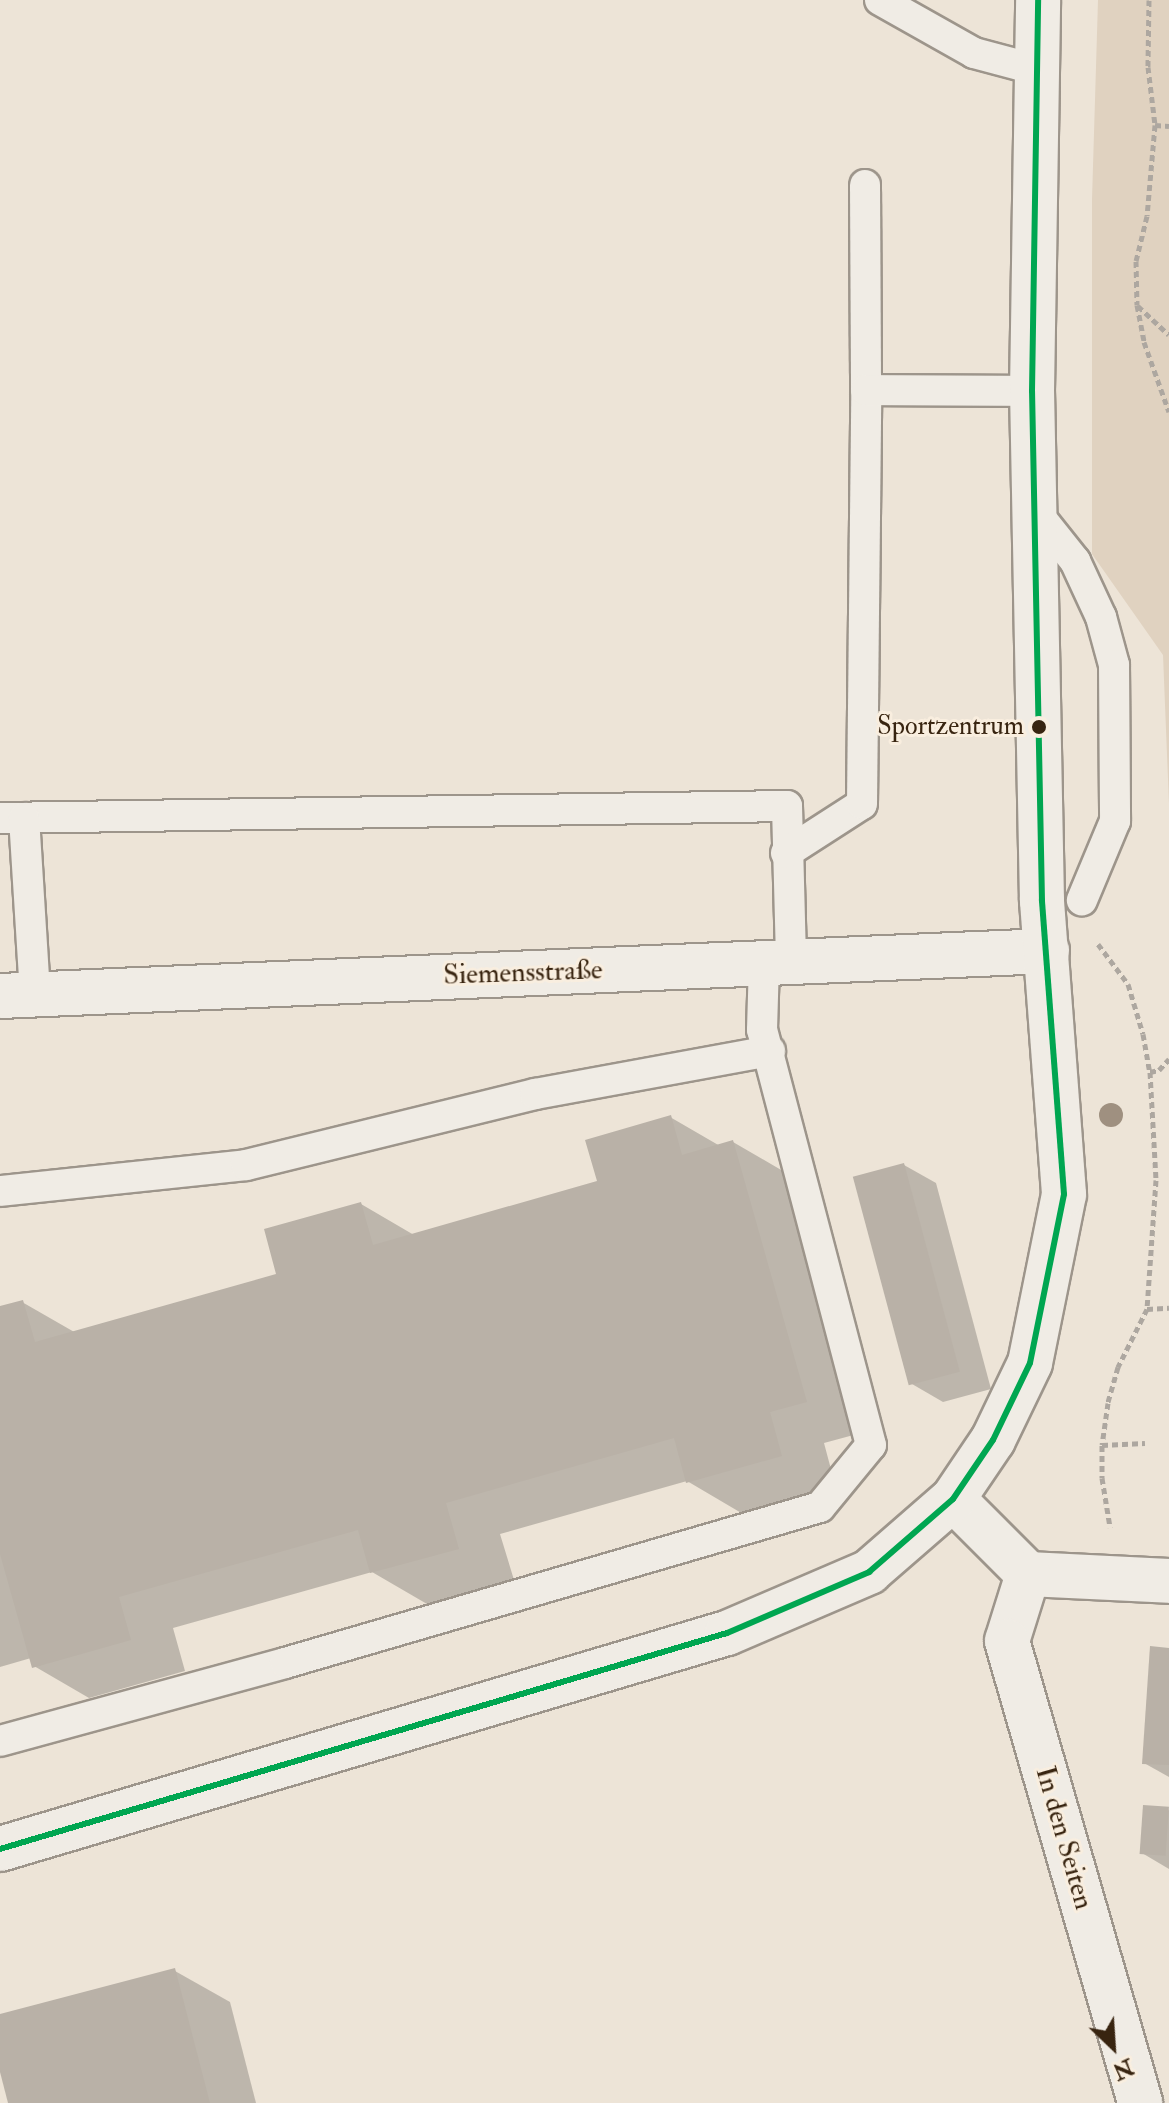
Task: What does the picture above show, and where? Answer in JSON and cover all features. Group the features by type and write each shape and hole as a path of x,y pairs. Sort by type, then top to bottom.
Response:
{"street":[{"path":"0,1849 727,1633 869,1572 953,1499 993,1440 1030,1363 1064,1194 1042,886 1032,391 1038,0"},
{"name":"Siemensstraße","path":"17,996 1047,951"},
{"path":"953,1499 1028,1574 1169,1581"},
{"name":"In den Seiten","path":"1028,1574 1007,1641 1140,2103"}],"lane":[{"path":"880,0 974,53 1038,70"},
{"path":"786,853 862,804 865,185"},
{"path":"866,390 1032,391"},
{"path":"1036,512 1075,561 1101,617 1114,665 1115,821 1082,900"},
{"path":"0,1741 285,1663 820,1507 871,1445 770,1051 762,1030 778,963 787,806 12,818 17,996"},
{"path":"0,1191 246,1165 535,1094 770,1051"}],"path":[{"path":"1149,0 1148,67 1155,125 1147,216 1136,261 1137,305 1144,342 1169,412"},
{"path":"1155,125 1169,126"},
{"path":"1137,305 1169,335"},
{"path":"1125,1578 1106,1515 1102,1445 1108,1403 1118,1367 1147,1309 1156,1180 1150,1072 1128,984"},
{"path":"1150,1072 1159,1070 1169,1059"},
{"path":"1147,1309 1169,1308"},
{"path":"1102,1445 1145,1443"}],"shaded area":[{"path":"1098,0 1169,0 1169,804 1163,655 1092,554 1092,199"}],"building":[{"path":"671,1115 682,1155 733,1140 807,1402 770,1412 782,1456 686,1483 674,1438 446,1503 459,1549 370,1573 358,1530 119,1597 131,1640 32,1668 0,1554 0,1306 23,1300 35,1342 276,1274 264,1229 361,1202 373,1245 597,1181 585,1140"},
{"path":"904,1163 960,1372 909,1385 853,1177"},
{"path":"1150,1646 1169,1648 1169,1765 1142,1764"},
{"path":"1143,1805 1169,1807 1166,1856 1140,1854"},
{"path":"175,1968 210,2103 8,2103 0,2072 0,2014"}],"transit line":[{"path":"0,1849 727,1633 869,1572 953,1499 993,1440 1030,1363 1064,1194 1042,901 1032,391 1038,0"}],"place":[{"name":"Sportzentrum","path":"1039,727"}]}
